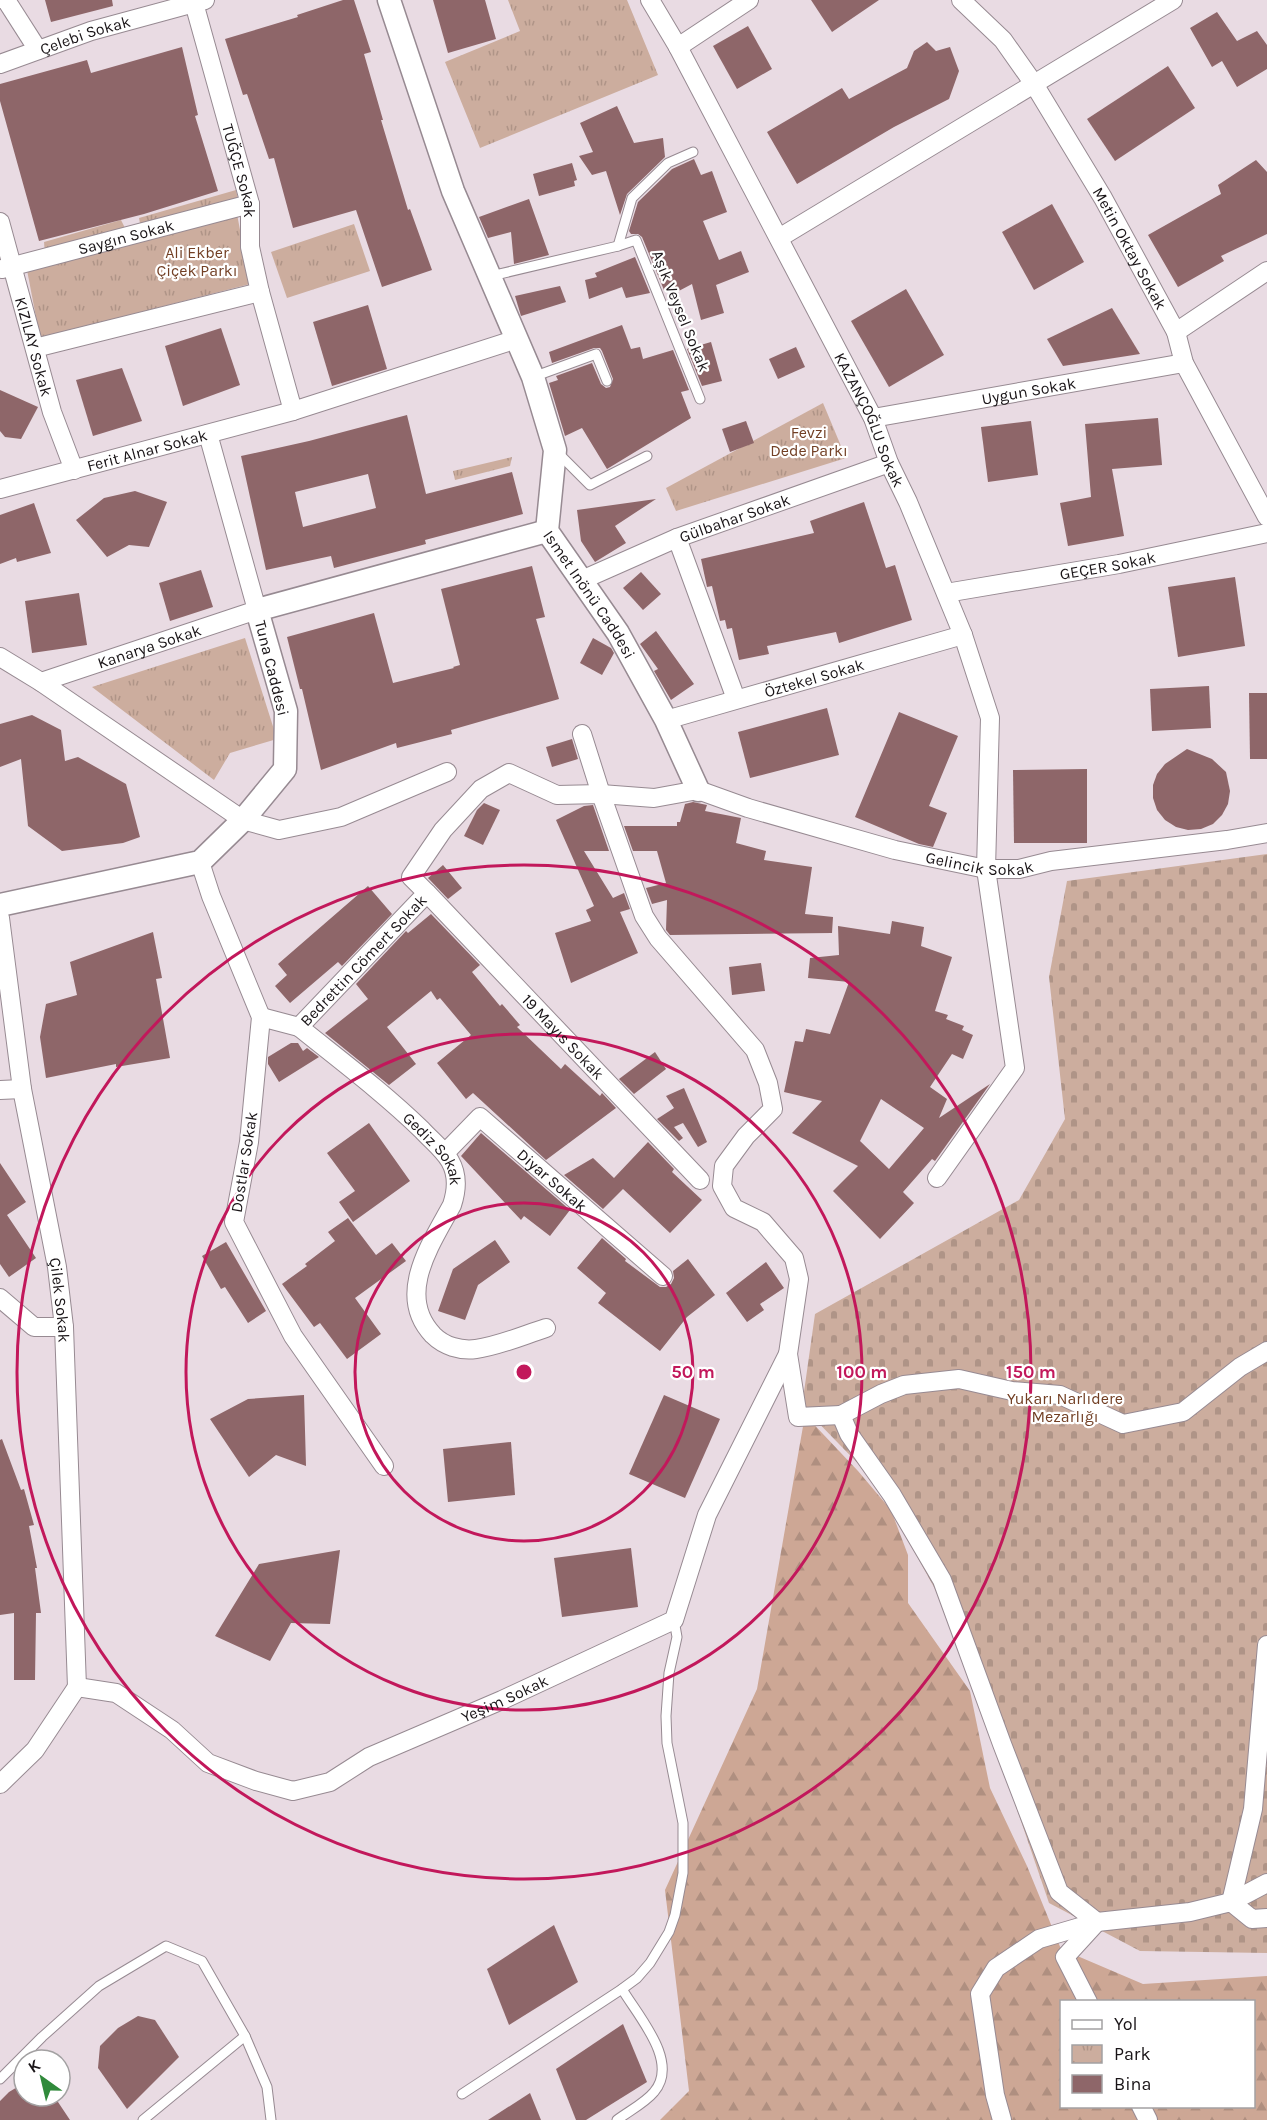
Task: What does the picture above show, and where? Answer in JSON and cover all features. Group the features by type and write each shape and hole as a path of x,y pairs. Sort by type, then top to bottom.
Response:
{"street":[{"path":"6,0 38,50"},
{"name":"Ismet Inönü Caddesi","path":"389,0 453,191 533,377 555,450 547,531 618,633 666,720 698,790"},
{"name":"KAZANÇOĞLU Sokak","path":"650,0 678,47 873,418 889,463 908,502 963,635 990,718 986,869 1015,1068 937,1179"},
{"path":"678,47 748,0"},
{"name":"Metin Oktay Sokak","path":"961,0 980,7 1034,84 1104,198 1176,332 1184,363 1267,517"},
{"path":"778,238 1173,0"},
{"name":"Çelebi Sokak","path":"0,64 147,8 200,2"},
{"name":"TUĞÇE Sokak","path":"200,2 250,204 250,247 260,292 294,411"},
{"name":"Saygın Sokak","path":"6,268 250,204"},
{"name":"KIZILAY Sokak","path":"0,222 6,268 35,348 52,412 74,470"},
{"path":"1176,332 1267,271"},
{"path":"35,348 260,292"},
{"name":"Ferit Alnar Sokak","path":"0,489 294,411 517,339"},
{"name":"Uygun Sokak","path":"873,418 1184,363"},
{"path":"208,434 256,610"},
{"name":"Gülbahar Sokak","path":"582,580 677,538 889,463"},
{"name":"Tuna Caddesi","path":"200,862 243,820 285,769 286,711 256,610 547,531"},
{"name":"GEÇER Sokak","path":"946,593 1119,564 1267,533"},
{"path":"677,538 736,699"},
{"name":"Kanarya Sokak","path":"41,682 256,610"},
{"name":"Öztekel Sokak","path":"666,720 963,635"},
{"path":"0,657 41,682 243,820 279,830 341,817 447,772"},
{"path":"582,734 644,916 658,938 755,1050 768,1083 773,1109 746,1136 724,1166 722,1186 734,1208 763,1222 794,1258 799,1279 788,1354 798,1417 841,1415 904,1385 959,1379 1012,1391 1060,1395 1123,1424 1183,1412 1240,1367 1267,1351"},
{"name":"Bedrettin Cömert Sokak","path":"261,1017 299,1027 427,893 411,877 443,830 481,789 509,772 557,795 601,794 654,798 698,790"},
{"name":"Gelincik Sokak","path":"698,790 748,808 895,850 986,869 1019,869 1051,861 1267,833"},
{"path":"0,905 200,862"},
{"name":"Dostlar Sokak","path":"200,862 211,896 261,1017 249,1142 234,1222 293,1336 384,1466"},
{"name":"19 Mayıs Sokak","path":"427,893 700,1180"},
{"name":"Çilek Sokak","path":"0,918 22,1089 57,1267 64,1327 77,1687"},
{"name":"Gediz Sokak","path":"299,1027 409,1118 445,1153 454,1171 456,1193 452,1205 417,1278 416,1301 425,1325 444,1343 464,1350 485,1347 546,1328"},
{"path":"0,1090 22,1089"},
{"name":"Diyar Sokak","path":"445,1153 480,1117 663,1276"},
{"path":"0,1298 34,1327 64,1327"},
{"path":"674,1620 707,1515 788,1354"},
{"path":"841,1415 849,1434 892,1495 942,1580 1059,1892 1097,1922"},
{"name":"Yeşim Sokak","path":"77,1687 116,1693 172,1730 208,1763 256,1781 293,1791 330,1782 369,1757 502,1700 674,1620"},
{"path":"1231,1902 1252,1809 1267,1646"},
{"path":"0,1784 34,1750 77,1687"},
{"path":"1002,2120 995,2095 980,1994 996,1968 1039,1940 1097,1922 1190,1912 1231,1902 1267,1884"},
{"path":"1231,1902 1252,1919 1267,1918"},
{"path":"1087,2000 1065,1957 1097,1922"}],"lane":[{"path":"618,246 632,198 668,163 693,152"},
{"name":"Aşık Veysel Sokak","path":"491,276 636,240 700,399"},
{"path":"533,377 596,354 607,381"},
{"path":"555,450 590,485 647,456"},
{"path":"462,2094 622,1989 650,1964 669,1932 683,1873 683,1823 667,1743 666,1716 669,1673 677,1637 674,1620"},
{"path":"0,2079 42,2037 99,1986 166,1946 202,1961 245,2036 267,2087 271,2120"},
{"path":"617,2120 657,2090 663,2071 658,2048 622,1989"},
{"path":"143,2120 245,2036"}],"green space":[{"path":"508,0 627,0 658,75 480,148 445,62 520,31"},
{"path":"236,190 239,204 141,229 139,218"},
{"name":"Ali Ekber Çiçek Parkı","path":"237,214 250,284 40,338 27,270"},
{"path":"121,220 126,230 45,252 44,242"},
{"path":"354,224 370,271 287,298 271,252"},
{"name":"Fevzi Dede Parkı","path":"823,403 846,458 676,511 666,488"},
{"path":"512,457 510,466 455,480 453,471"},
{"path":"245,638 277,739 230,753 214,780 92,687"},
{"name":"Yukarı Narlıdere Mezarlığı","path":"1267,854 1267,1953 1140,1951 1049,1903 985,1716 935,1589 875,1481 802,1406 815,1314 1019,1200 1065,1119 1049,977 1067,881"},
{"path":"805,1415 891,1510 908,1555 908,1603 970,1691 990,1788 1027,1866 1061,1949 1143,1984 1267,1976 1267,2120 660,2120 689,2091 665,1890 757,1689"}],"building":[{"path":"45,0 112,0 113,6 51,22"},
{"path":"343,0 354,0 371,52 364,54 383,120 381,120 408,210 410,209 432,270 382,287 356,210 293,228 274,158 269,159 247,94 243,95 225,39 298,17 297,15"},
{"path":"433,0 485,0 496,39 448,53"},
{"path":"811,0 879,0 832,32"},
{"path":"1217,12 1237,41 1257,31 1267,45 1267,69 1237,87 1222,61 1212,67 1190,28"},
{"path":"748,26 772,69 737,89 713,46"},
{"path":"927,42 936,51 950,47 959,71 949,99 894,127 797,184 767,132 842,88 849,99 907,68 914,51"},
{"path":"182,47 198,115 195,116 218,191 144,214 39,241 0,101 0,84 87,60 91,73"},
{"path":"1168,66 1195,108 1115,161 1087,119"},
{"path":"617,106 634,143 663,138 665,157 627,194 620,215 606,171 592,175 579,156 593,152 580,123"},
{"path":"694,159 701,175 712,171 727,212 703,221 719,260 741,251 749,272 716,285 724,313 701,320 692,284 675,293 674,288 664,290 642,237 638,234 631,234 629,231 638,202 672,169"},
{"path":"1256,160 1267,172 1267,234 1221,256 1224,261 1178,287 1148,235 1221,194 1218,185"},
{"path":"572,163 577,180 574,181 575,186 539,196 533,174"},
{"path":"529,199 549,255 514,264 511,232 488,238 479,217"},
{"path":"1052,204 1084,262 1034,290 1002,232"},
{"path":"635,257 650,293 626,298 622,287 589,299 585,280 597,277 595,273"},
{"path":"560,286 566,302 521,316 515,296"},
{"path":"906,289 944,355 889,387 851,321"},
{"path":"368,305 387,369 332,386 313,322"},
{"path":"1112,308 1140,354 1063,366 1047,339"},
{"path":"622,325 631,349 640,347 643,359 673,350 689,390 681,392 691,418 607,469 582,428 565,436 549,383 558,380 556,376 592,363 601,384 606,388 610,387 613,379 602,351 600,348 594,348 552,363 549,352"},
{"path":"221,328 240,385 183,406 165,346"},
{"path":"711,342 722,381 702,386 687,349"},
{"path":"796,347 805,367 778,379 769,359"},
{"path":"122,368 142,421 93,436 76,380"},
{"path":"0,390 38,407 21,439 5,437 0,431"},
{"path":"407,415 426,494 512,472 523,514 425,540 426,544 334,568 331,556 266,570 241,456","holes":["368,474 376,508 303,527 295,492"]},
{"path":"1158,418 1162,465 1112,469 1124,536 1068,546 1060,503 1091,497 1085,424"},
{"path":"746,421 754,443 730,452 722,429"},
{"path":"1031,421 1038,475 988,482 981,427"},
{"path":"135,491 167,502 149,547 129,545 107,557 76,520 104,498"},
{"path":"656,499 615,526 626,543 595,562 581,541 577,510"},
{"path":"864,502 886,568 895,565 912,620 839,643 836,632 767,646 769,654 739,660 732,628 727,629 725,620 720,621 712,586 707,587 701,559 814,533 810,521"},
{"path":"34,503 51,553 17,562 16,558 0,564 0,515"},
{"path":"532,566 545,617 536,619 559,699 451,730 452,734 397,748 396,743 321,770 287,637 374,613 393,683 454,668 460,665 441,589"},
{"path":"201,570 213,607 170,621 159,583"},
{"path":"641,572 661,594 643,610 623,588"},
{"path":"1235,577 1245,646 1178,657 1168,587"},
{"path":"79,593 87,645 32,653 25,601"},
{"path":"656,631 694,684 671,700 654,671 658,669 640,644"},
{"path":"593,638 611,648 614,653 602,675 580,663"},
{"path":"1209,686 1211,728 1152,731 1150,689"},
{"path":"1249,693 1267,693 1267,759 1250,759"},
{"path":"827,708 839,755 750,778 738,732"},
{"path":"899,712 958,736 929,806 947,813 933,847 919,844 855,817"},
{"path":"32,715 61,730 65,761 78,757 126,784 140,837 123,843 62,851 28,826 21,759 0,767 0,724"},
{"path":"572,739 578,759 552,767 546,747"},
{"path":"1187,749 1212,759 1226,772 1230,791 1228,804 1222,815 1213,824 1201,829 1188,830 1176,827 1165,820 1157,810 1153,798 1153,785 1157,774 1165,764"},
{"path":"1087,769 1087,843 1014,843 1013,770"},
{"path":"693,802 707,805 705,811 741,818 736,843 766,851 764,860 812,867 805,914 833,917 832,933 670,935 666,930 667,900 652,904 646,888 666,883 657,851 633,851 624,826 677,826 685,804"},
{"path":"484,803 500,810 483,845 464,836 477,810"},
{"path":"593,805 609,851 584,851 613,898 624,893 630,909 620,912 638,953 571,983 555,933 591,921 586,910 594,906 556,820 584,806"},
{"path":"443,865 462,888 448,899 428,878"},
{"path":"368,886 392,914 342,966 338,962 290,1003 275,986 287,975 278,964"},
{"path":"431,914 480,965 472,972 500,1006 502,1004 520,1025 517,1027 561,1069 565,1064 600,1096 602,1093 616,1108 546,1160 473,1093 466,1099 437,1063 471,1035 440,998 437,1000 431,991 387,1027 416,1064 389,1085 325,1033 368,999 356,984 406,931 408,933"},
{"path":"892,921 924,927 921,946 952,957 935,1011 948,1015 946,1019 964,1026 962,1030 973,1035 963,1059 952,1054 930,1087 947,1099 939,1118 990,1084 935,1161 932,1159 903,1192 914,1203 880,1239 833,1191 858,1166 792,1133 822,1101 784,1092 795,1041 803,1042 806,1029 830,1034 849,982 808,978 810,958 839,955 838,926 890,934","holes":["881,1099 924,1128 889,1169 860,1141"]},
{"path":"153,932 162,978 156,979 170,1058 116,1067 116,1064 46,1078 40,1037 46,1004 77,995 70,962"},
{"path":"761,963 765,991 732,995 729,967"},
{"path":"291,1043 298,1043 303,1051 307,1048 319,1057 279,1082 268,1064 268,1057"},
{"path":"655,1052 666,1069 634,1094 619,1079"},
{"path":"684,1088 707,1142 698,1147 683,1123 674,1127 683,1138 679,1141 657,1119 674,1108 666,1096"},
{"path":"369,1123 410,1181 353,1222 339,1202 355,1191 327,1153"},
{"path":"481,1133 570,1210 550,1236 524,1216 521,1220 461,1156"},
{"path":"648,1142 674,1169 672,1172 702,1200 670,1233 623,1189 603,1209 564,1175 593,1158 614,1178"},
{"path":"0,1163 26,1202 7,1215 36,1258 9,1277 0,1264"},
{"path":"348,1218 376,1255 392,1243 406,1261 355,1298 381,1334 347,1359 320,1323 314,1327 282,1284 335,1241 328,1232"},
{"path":"602,1238 626,1259 625,1261 660,1287 671,1284 674,1278 673,1271 688,1259 715,1295 687,1317 660,1351 598,1303 606,1293 577,1268"},
{"path":"495,1240 510,1262 478,1285 465,1320 438,1311 453,1269"},
{"path":"226,1242 266,1311 248,1323 225,1287 221,1289 202,1256"},
{"path":"766,1262 784,1288 760,1304 764,1310 747,1322 726,1293"},
{"path":"304,1395 306,1466 276,1455 249,1477 210,1419 248,1399"},
{"path":"664,1395 720,1419 685,1498 629,1474"},
{"path":"2,1439 21,1490 24,1489 34,1525 29,1526 37,1568 35,1568 41,1613 36,1613 35,1680 14,1680 14,1613 0,1615 0,1440"},
{"path":"511,1442 515,1495 448,1502 443,1449"},
{"path":"631,1548 638,1607 562,1617 554,1558"},
{"path":"340,1550 330,1624 291,1623 270,1661 215,1636 259,1564"},
{"path":"554,1925 578,1982 509,2025 487,1969"},
{"path":"138,2016 155,2020 179,2057 127,2109 98,2068 100,2046 118,2028"},
{"path":"623,2024 647,2082 586,2120 576,2120 556,2069"},
{"path":"12,2090 12,2108 62,2108 70,2120 0,2120 0,2101"},
{"path":"530,2093 541,2120 488,2120"}]}
